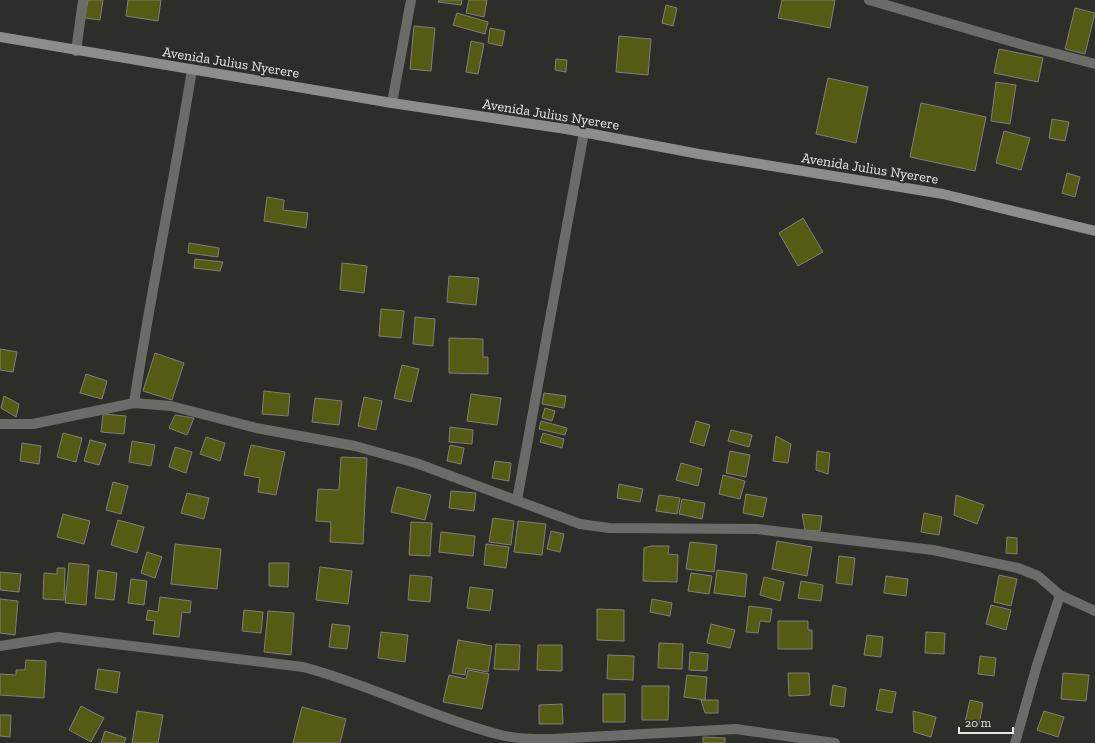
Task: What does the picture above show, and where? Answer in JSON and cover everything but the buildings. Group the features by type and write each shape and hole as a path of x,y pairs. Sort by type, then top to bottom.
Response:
{"street":[{"path":"76,51 83,0"},
{"path":"392,103 411,0"},
{"path":"870,0 1027,46 1095,64"},
{"name":"Avenida Julius Nyerere","path":"0,38 392,103 584,132 698,154 943,194 1095,231"},
{"path":"134,403 151,293 171,193 192,70"},
{"path":"517,500 584,132"},
{"path":"0,424 33,424 134,403 171,406 256,428 354,446 416,463 580,524 609,528 757,529 933,550 1018,568 1038,576 1060,595 1095,611"},
{"path":"1015,743 1037,665 1060,595"},
{"path":"0,646 58,637 303,667 327,673 408,704 497,734 521,739 552,739 736,729 835,743"}]}
